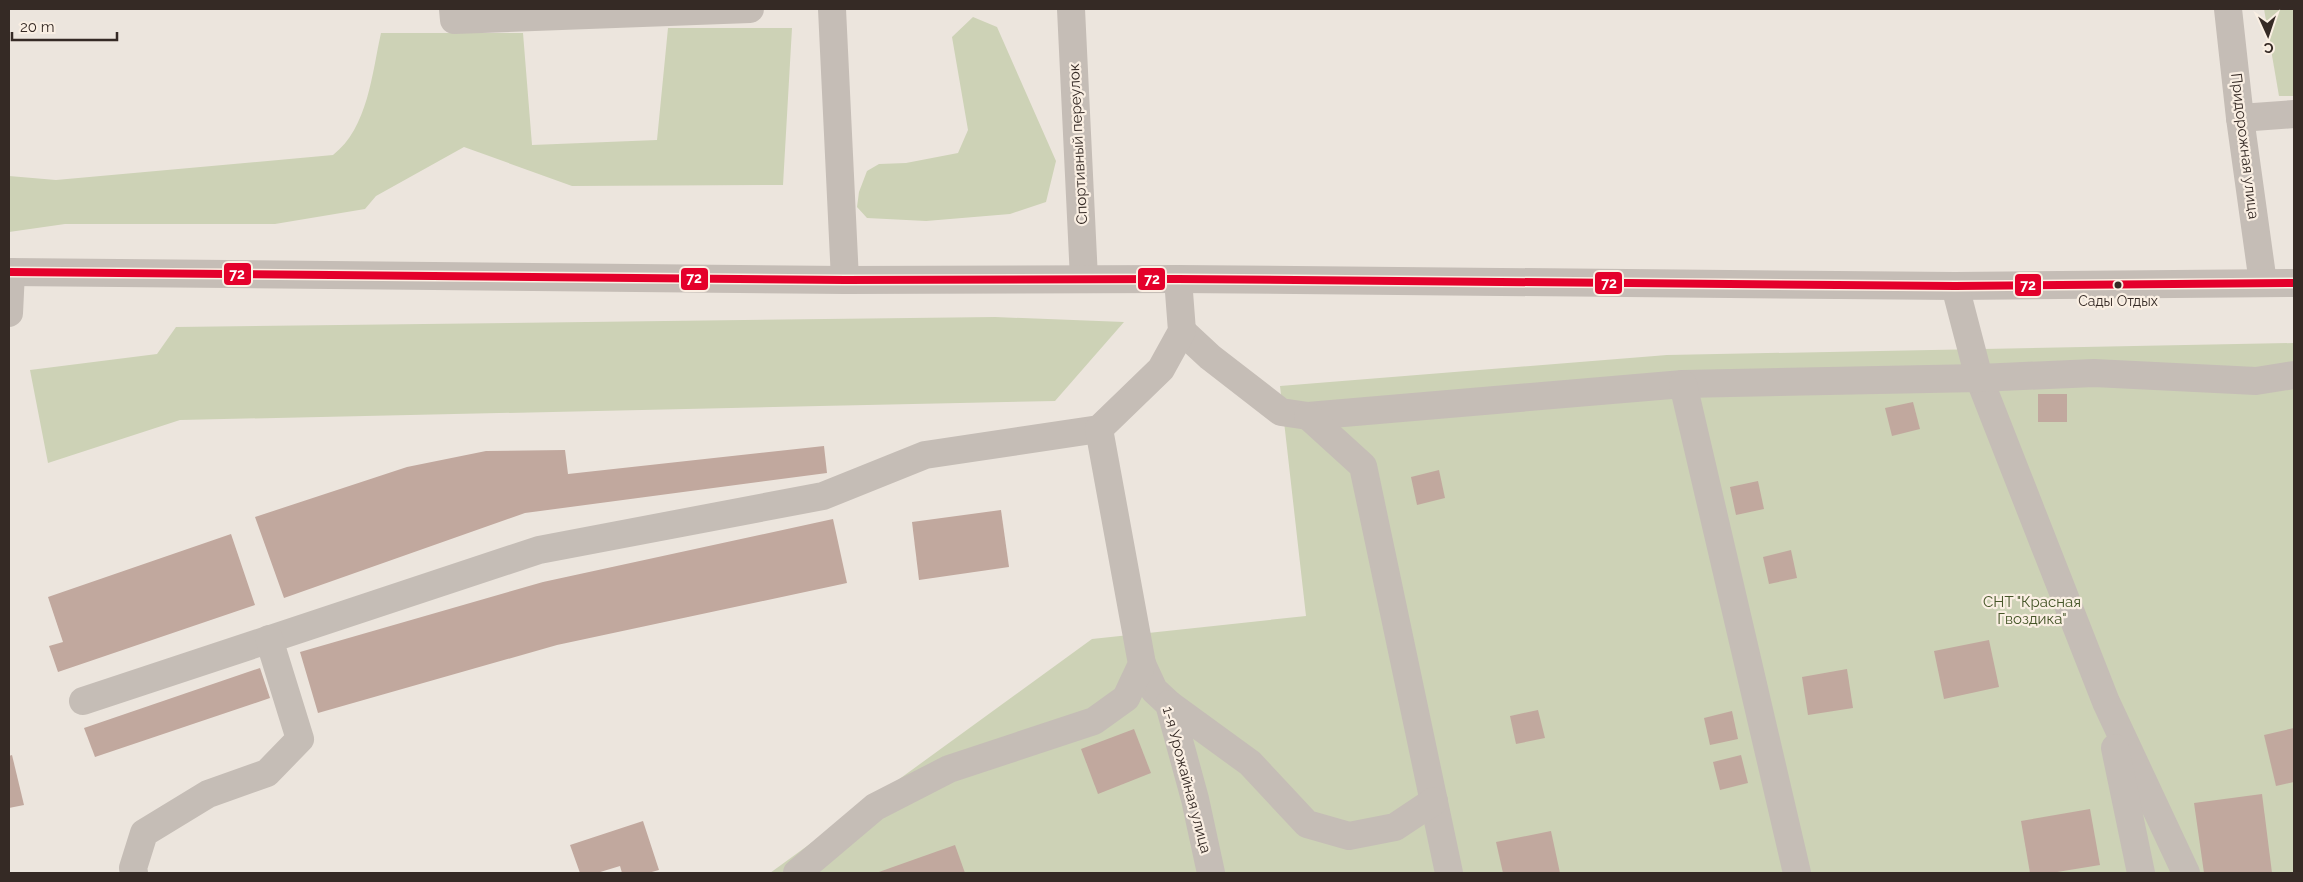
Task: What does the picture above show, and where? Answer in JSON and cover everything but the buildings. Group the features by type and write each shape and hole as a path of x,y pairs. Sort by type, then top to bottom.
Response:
{"street":[{"path":"453,9 454,20 750,9"},
{"path":"832,9 845,280"},
{"name":"Спортивный переулок","path":"1071,9 1084,279"},
{"name":"Придорожная улица","path":"2228,9 2240,118 2263,283"},
{"path":"2240,118 2294,114"},
{"path":"9,314 10,272 845,280 1178,279 1955,286 2294,283"},
{"path":"83,701 539,550 823,496 925,455 1099,429 1161,369 1182,331 1178,279"},
{"path":"1955,286 1980,378 2106,702 2186,873"},
{"path":"1182,331 1210,357 1281,412 1308,416 1683,384 1980,378 2094,373 2256,381 2294,375"},
{"path":"1683,384 1798,873"},
{"path":"1308,416 1363,466 1449,873"},
{"name":"1-я Урожайная улица","path":"1099,429 1142,664 1154,690 1169,704 1195,799 1211,873"},
{"path":"134,873 133,868 144,833 208,794 267,773 300,739 269,639"},
{"path":"797,873 875,807 949,769 1094,721 1126,698 1142,664"},
{"path":"2106,702 2142,873"},
{"path":"1169,704 1250,763 1307,824 1349,836 1395,827 1434,801"}],"green space":[{"path":"2264,9 2294,9 2294,96 2279,96"},
{"path":"973,17 997,27 1056,161 1046,202 1010,214 926,221 867,218 857,207 859,192 867,171 879,164 906,163 958,153 968,130 952,37"},
{"path":"668,28 792,28 783,185 572,186 464,147 376,196 365,209 275,224 65,224 9,232 9,176 56,180 333,155 345,144 361,115 367,99 381,33 523,33 532,145 657,140"},
{"path":"995,317 1124,322 1055,401 180,420 48,463 30,370 157,354 176,327"},
{"name":"СНТ \"Красная Гвоздика\"","path":"2294,343 2294,873 770,873 1092,639 1306,616 1280,386 1667,355"}],"transit line":[{"name":"72","path":"9,272 845,280 1178,279 1955,286 2294,283"}],"place":[{"name":"Сады Отдых","path":"2118,285"}]}
